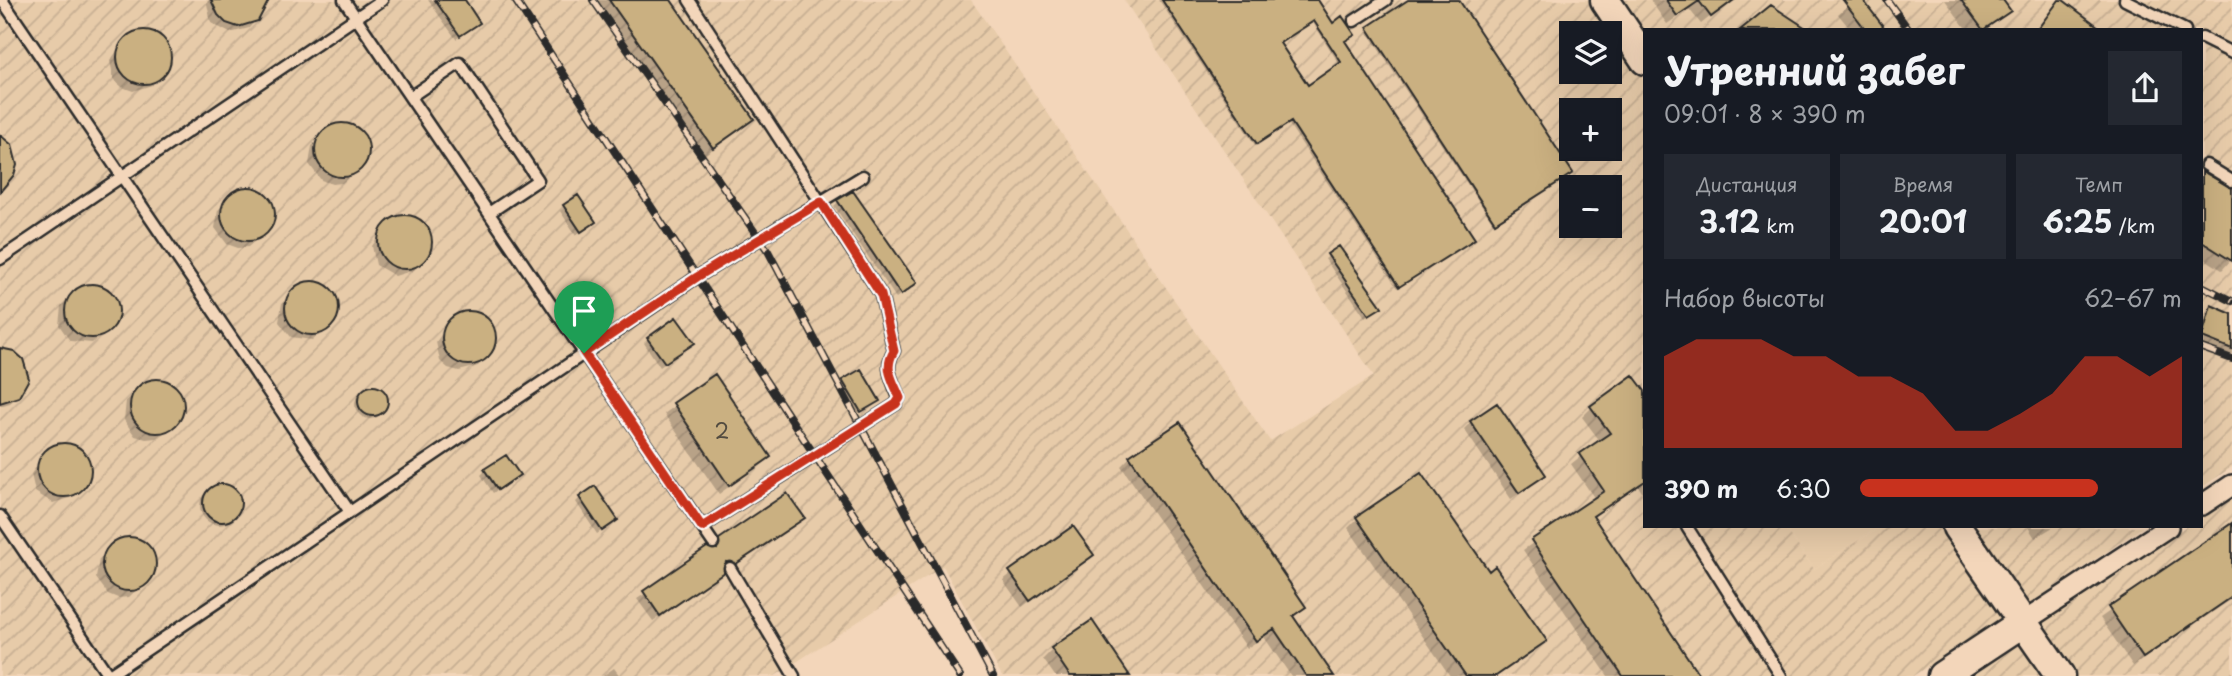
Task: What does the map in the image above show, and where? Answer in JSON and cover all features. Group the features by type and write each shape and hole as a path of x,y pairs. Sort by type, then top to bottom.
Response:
{"street":[{"path":"1605,0 1643,57"},
{"path":"2203,504 2232,485"},
{"path":"1958,528 2060,676"},
{"path":"1942,676 2166,528"}],"lane":[{"path":"2,0 350,512"},
{"path":"344,0 713,543"},
{"path":"0,259 382,0"},
{"path":"689,0 881,295 894,351 888,362 888,370 900,398 896,404 702,527"},
{"path":"1354,21 1385,0"},
{"path":"2125,0 2181,28"},
{"path":"2203,38 2232,53"},
{"path":"410,97 460,63 538,180 489,213"},
{"path":"2206,165 2232,181"},
{"path":"0,516 108,676 697,277 863,176"},
{"path":"1688,528 1781,676"},
{"path":"730,568 793,676"}],"shaded area":[{"path":"0,0 971,0 1270,441 1374,376 1124,0 1591,0 1605,21 1559,21 1559,84 1622,84 1622,47 1643,79 1643,528 1786,528 1814,569 1877,528 1945,528 2003,616 1913,676 1002,676 943,566 775,676 0,676"},
{"path":"1621,0 2232,0 2232,467 2203,486 2203,28 1643,28 1643,33"},
{"path":"2232,496 2232,676 2074,676 2037,625 2183,528 2203,528 2203,515"},
{"path":"1786,528 1877,528 1814,569"},
{"path":"1973,528 2142,528 2025,607"},
{"path":"2018,636 2046,676 1958,676"}],"building":[{"path":"211,0 269,0 258,21 238,27 226,23 218,15"},
{"path":"435,0 465,0 480,23 460,36"},
{"path":"609,0 671,0 754,119 713,148"},
{"path":"1162,0 1318,0 1333,23 1342,16 1355,35 1345,41 1475,239 1399,287 1291,122 1257,144","holes":["1314,21 1341,62 1308,85 1280,43"]},
{"path":"1408,0 1459,0 1559,152 1559,161 1565,161 1573,173 1559,175 1559,182 1495,223 1367,27"},
{"path":"1666,0 1734,0 1711,17 1699,1 1677,16"},
{"path":"1843,0 1863,0 1884,28 1864,28"},
{"path":"1961,0 2003,0 2011,11 1986,28 1982,28"},
{"path":"2059,0 2063,0 2100,28 2038,28"},
{"path":"1771,5 1806,28 1742,28"},
{"path":"144,30 163,38 171,57 163,76 144,84 125,76 117,57 125,38"},
{"path":"342,123 361,131 369,150 361,169 342,177 323,169 315,150 323,131"},
{"path":"0,135 12,145 17,165 14,175 0,192"},
{"path":"2203,172 2232,188 2232,261 2203,243"},
{"path":"248,187 267,195 275,214 267,233 248,241 229,233 221,214 229,195"},
{"path":"853,191 917,283 901,295 837,200"},
{"path":"578,195 596,222 581,232 563,205"},
{"path":"405,215 424,223 432,242 424,261 405,269 386,261 378,242 386,223"},
{"path":"1339,246 1382,307 1369,315 1327,254"},
{"path":"312,281 331,289 339,308 331,327 312,335 293,327 285,308 293,289"},
{"path":"92,284 111,292 119,311 111,330 92,338 73,330 65,311 73,292"},
{"path":"2211,305 2232,314 2232,349 2203,337"},
{"path":"469,311 488,319 496,338 488,357 469,365 450,357 442,338 450,319"},
{"path":"676,317 695,343 665,363 647,338"},
{"path":"0,348 14,351 23,359 29,379 19,397 0,403"},
{"path":"861,369 880,401 861,412 842,380"},
{"path":"715,374 771,457 729,486 673,403"},
{"path":"1633,375 1643,388 1643,482 1593,516 1700,676 1623,676 1531,540 1604,491 1579,454 1610,433 1590,406"},
{"path":"157,379 176,387 184,406 176,425 157,433 138,425 130,406 138,387"},
{"path":"373,386 384,390 388,401 384,412 373,416 362,412 358,401 362,390"},
{"path":"1497,403 1546,475 1519,493 1470,421"},
{"path":"1180,422 1306,607 1293,616 1334,676 1306,676 1274,629 1256,641 1129,456"},
{"path":"64,443 83,451 91,470 83,489 64,497 45,489 37,470 45,451"},
{"path":"506,455 520,475 498,490 484,469"},
{"path":"1421,473 1489,571 1495,566 1547,641 1496,676 1466,676 1356,517"},
{"path":"222,484 235,490 241,503 235,516 222,522 209,516 203,503 209,490"},
{"path":"595,486 618,520 602,531 579,497"},
{"path":"787,493 805,518 736,564 726,562 724,572 660,616 643,591 707,547 717,549 719,539"},
{"path":"2232,523 2232,597 2143,658 2108,607"},
{"path":"1073,526 1094,555 1030,601 1009,571"},
{"path":"129,537 148,545 156,564 148,583 129,591 110,583 102,564 110,545"},
{"path":"1092,620 1130,676 1070,676 1051,648"}],"railway":[{"path":"515,0 960,676"},
{"path":"593,0 768,251 993,676"},
{"path":"1887,0 1908,28"},
{"path":"2203,286 2232,301"},
{"path":"2203,348 2232,359"}],"route":[{"path":"821,202 881,295 894,351 888,362 888,370 900,398 896,404 702,527 584,353 697,277 821,202"}]}
